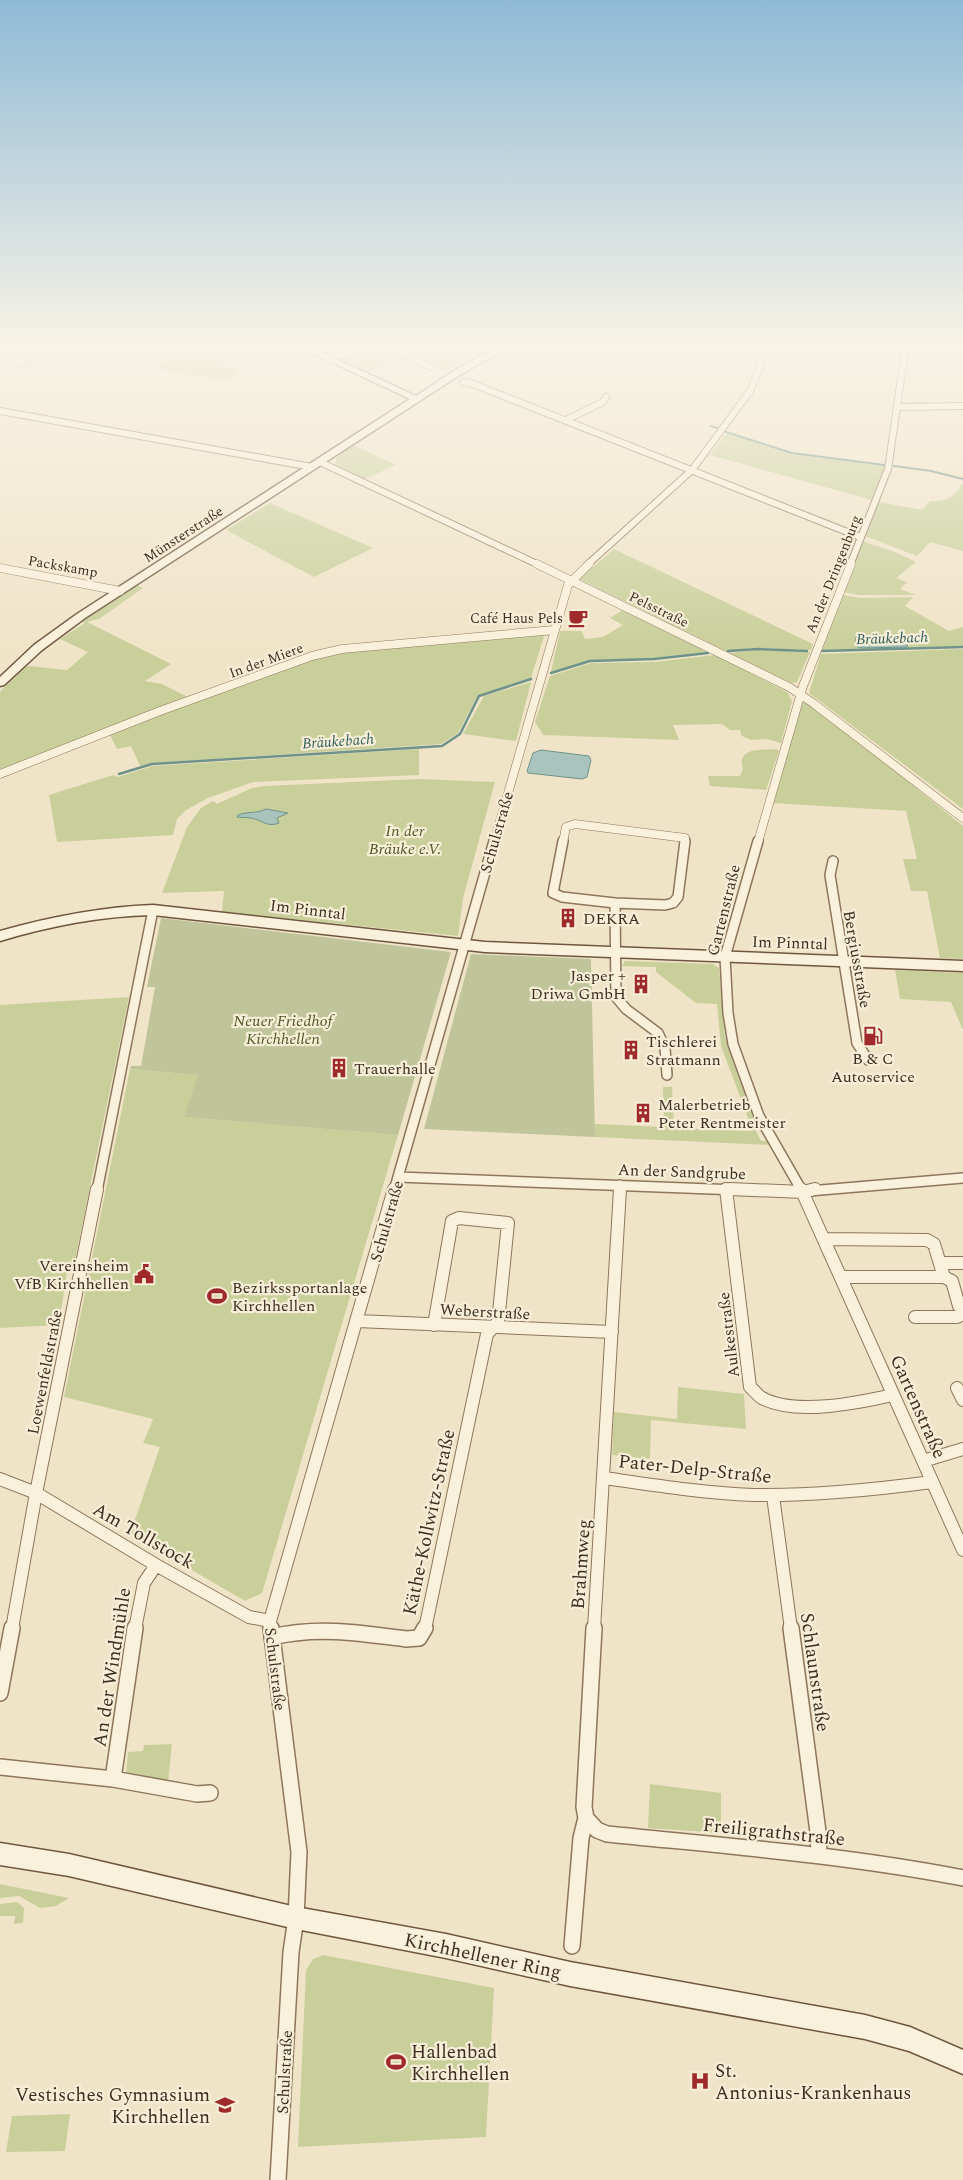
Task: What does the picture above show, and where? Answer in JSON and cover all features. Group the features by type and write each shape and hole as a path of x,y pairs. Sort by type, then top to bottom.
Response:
{"main road":[{"name":"Münsterstraße","path":"0,683 24,659 50,638 345,446"},
{"name":"Im Pinntal","path":"0,936 71,917 126,910 153,910 464,945 725,958 963,966"},
{"name":"Kirchhellener Ring","path":"0,1854 69,1865 296,1918 446,1946 570,1974 864,2027 910,2039 963,2062"}],"street":[{"name":"Pelsstraße","path":"203,446 316,465 572,580 800,694 963,818"},
{"path":"631,446 860,537"},
{"name":"Schulstraße","path":"278,2180 291,1952 296,1918 299,1852 270,1621 568,585 692,470 710,446"},
{"name":"An der Dringenburg","path":"800,694 888,469 892,446"},
{"name":"Packskamp","path":"0,568 105,587 120,592"},
{"name":"In der Miere","path":"0,774 160,711 312,656 342,649 554,630"},
{"name":"Gartenstraße","path":"800,694 725,958 728,1013 733,1044 759,1116 803,1192 963,1550"},
{"path":"575,824 685,838 678,896 673,903 665,905 615,903 562,897 553,893 566,827 575,824"},
{"name":"Bergiusstraße","path":"833,861 830,875 857,1042 868,1060"},
{"path":"615,903 616,997 622,1006 661,1038 667,1076"},
{"name":"Loewenfeldstraße","path":"0,1693 36,1493 153,910"},
{"name":"An der Sandgrube","path":"398,1177 803,1192 816,1189 963,1178"},
{"name":"Brahmweg","path":"572,1946 581,1838 586,1818 584,1806 620,1185"},
{"name":"Aulkestraße","path":"726,1189 750,1387 755,1395 764,1400 781,1404 808,1406 853,1404 893,1394"},
{"name":"Käthe-Kollwitz-Straße","path":"272,1637 285,1633 322,1629 406,1639 419,1638 425,1630 487,1334 498,1322 509,1225 503,1221 454,1219 450,1226 434,1325"},
{"path":"824,1238 927,1240 934,1244 944,1277"},
{"path":"940,1263 963,1263"},
{"path":"841,1278 944,1277 952,1281 959,1306 963,1309 961,1316 915,1317"},
{"name":"Weberstraße","path":"357,1321 612,1332"},
{"path":"957,1388 963,1400"},
{"path":"923,1461 963,1449"},
{"name":"Pater-Delp-Straße","path":"604,1478 696,1491 773,1496 856,1492 932,1482"},
{"name":"Am Tollstock","path":"0,1479 36,1493 156,1565 249,1617 270,1621"},
{"name":"Schlaunstraße","path":"773,1496 813,1795 819,1855"},
{"name":"An der Windmühle","path":"114,1779 135,1628 144,1583 156,1565"},
{"path":"0,1767 114,1779 197,1794 210,1793"},
{"name":"Freiligrathstraße","path":"586,1818 597,1830 607,1834 819,1855 907,1867 963,1878"}],"green space":[{"path":"355,446 396,465 362,480 335,464 337,457"},
{"path":"717,446 766,446 792,454 885,466 872,500 710,455"},
{"path":"963,483 963,551 930,542 917,556 865,536 878,502 922,510 930,501 941,501 950,498"},
{"path":"270,503 373,548 314,577 226,530"},
{"path":"862,541 895,552 916,562 896,578 907,582 900,589 916,595 858,595 843,592"},
{"path":"614,549 813,644 811,650 756,648 726,651 579,579"},
{"path":"137,585 143,588 99,619 87,622 171,664 145,681 162,684 188,697 0,771 0,692 16,674 28,666 67,670 88,652 60,639 85,623 80,621"},
{"path":"843,595 860,598 913,597 905,606 949,631 963,627 963,646 822,651"},
{"path":"623,610 707,652 655,658 591,660 551,672 560,631 582,631 585,639 603,637 623,625 610,618"},
{"path":"545,633 531,678 478,695 458,733 441,744 151,763 140,766 131,746 117,749 109,733 321,656 350,651"},
{"path":"963,649 963,809 809,693 821,654"},
{"path":"757,650 810,652 797,682 792,683 729,653"},
{"path":"715,655 787,692 792,701 781,743 767,739 751,740 742,736 740,730 730,730 722,724 673,725 679,740 543,735 535,722 550,676 591,663 655,662"},
{"path":"531,682 516,741 463,734 484,696"},
{"path":"806,702 852,736 963,826 963,959 940,958 927,891 911,891 903,859 917,859 906,811 772,803 801,703"},
{"path":"419,749 419,775 253,782 208,798 186,810 177,819 173,835 57,842 49,795 113,775 118,777 153,766"},
{"path":"776,749 779,751 766,790 710,786 708,776 740,776 743,769 743,757 747,753"},
{"name":"In der Bräuke e.V.","path":"420,779 495,782 463,898 458,936 222,912 224,891 162,893 187,827 201,808 213,801 217,804 252,788 265,786"},
{"name":"Neuer Friedhof Kirchhellen","path":"161,918 451,952 398,1135 184,1117 198,1075 130,1069 131,1066 141,1066 155,987 147,987"},
{"path":"471,954 591,959 595,1137 424,1129"},
{"path":"625,961 713,964 719,968 725,1036 753,1117 751,1121 761,1141 769,1141 771,1145 595,1137 595,1124 664,1127 663,1087 672,1087 674,1128 753,1131 721,1046 717,1004 696,1003 656,972 656,967 622,966"},
{"path":"895,970 963,973 963,1030 951,1002 900,999"},
{"path":"129,997 74,1265 64,1266 64,1270 67,1272 59,1325 0,1328 0,1005"},
{"name":"Bezirkssportanlage Kirchhellen","path":"130,1069 199,1075 185,1117 398,1135 262,1593 245,1601 130,1534 160,1447 143,1443 153,1419 64,1397"},
{"path":"678,1387 744,1394 746,1429 651,1420 650,1459 612,1455 614,1412 677,1419"},
{"path":"172,1744 168,1783 126,1775 128,1752 143,1751 144,1745"},
{"path":"650,1784 721,1793 721,1833 648,1828"},
{"path":"0,1884 69,1898 56,1906 40,1908 19,1896 0,1898"},
{"path":"17,1902 24,1908 23,1923 14,1924 15,1916 0,1916 0,1904"},
{"name":"Hallenbad Kirchhellen","path":"323,1955 494,1988 486,2137 298,2147 306,1970 313,1959"},
{"path":"70,2114 65,2151 6,2152 12,2116"}],"water":[{"path":"900,635 908,642 907,647 861,648 855,646 856,637 860,636"},
{"path":"541,750 589,756 591,760 587,777 582,779 528,773 533,753"},
{"path":"266,809 288,813 277,818 279,823 275,824 237,817 238,815"}],"waterway":[{"path":"769,446 792,453 884,465"},
{"path":"894,466 931,471 963,479"},
{"name":"Bräukebach","path":"822,651 963,647"},
{"name":"Bräukebach","path":"728,651 758,649 807,651"},
{"name":"Bräukebach","path":"551,673 590,661 654,659 708,653"},
{"name":"Bräukebach","path":"119,774 152,764 442,746 460,734 479,696 531,679"}],"place":[{"name":"Café Haus Pels","path":"578,618"},
{"name":"DEKRA","path":"568,918"},
{"name":"Jasper + Driwa GmbH","path":"641,984"},
{"name":"B & C Autoservice","path":"873,1036"},
{"name":"Tischlerei Stratmann","path":"631,1050"},
{"name":"Trauerhalle","path":"339,1068"},
{"name":"Malerbetrieb Peter Rentmeister","path":"643,1113"},
{"name":"Vereinsheim VfB Kirchhellen","path":"144,1274"},
{"name":"Bezirkssportanlage Kirchhellen","path":"217,1296"},
{"name":"Hallenbad Kirchhellen","path":"396,2062"},
{"name":"St. Antonius-Krankenhaus","path":"700,2081"},
{"name":"Vestisches Gymnasium Kirchhellen","path":"225,2105"}]}
